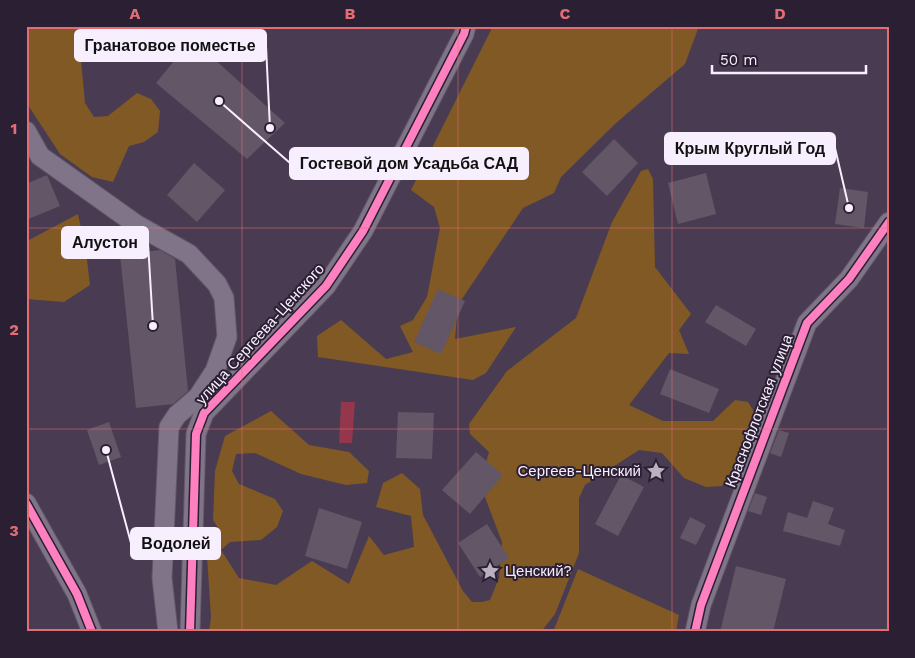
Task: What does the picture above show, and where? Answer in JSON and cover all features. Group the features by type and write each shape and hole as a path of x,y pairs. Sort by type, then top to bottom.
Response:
{"street":[{"name":"улица Сергеева-Ценского","path":"190,632 196,434 204,414 326,286 363,231 464,34 466,26"},
{"path":"26,131 40,156 137,225 188,254 217,284 224,298 227,336 215,372 198,397 177,416 169,427 162,578 168,632"},
{"name":"Краснофлотская улица","path":"695,632 701,605 807,323 849,279 889,222"},
{"path":"26,503 77,594 92,632"}],"shaded area":[{"path":"26,26 134,26 130,37 124,43 80,49 85,103 94,117 108,116 137,93 151,99 160,111 158,132 144,142 129,146 113,182 92,177 60,154 26,102"},
{"path":"493,26 699,26 685,64 616,123 561,177 554,193 523,208 458,305 455,339 516,327 486,373 473,380 318,357 317,336 341,320 386,359 413,352 400,326 413,320 427,297 440,228 434,207 411,190"},
{"path":"648,169 653,179 655,267 691,314 679,330 689,354 669,353 629,405 663,421 713,421 735,400 748,402 758,418 736,469 722,486 706,487 684,478 662,453 639,450 585,485 579,498 579,553 555,614 541,632 209,632 211,617 206,541 219,529 213,520 215,471 225,436 271,411 309,445 349,452 369,471 367,483 346,485 301,474 255,453 236,454 232,471 239,484 275,499 283,511 277,527 261,540 230,542 221,550 239,578 276,585 312,561 349,584 369,536 384,555 414,547 411,516 376,507 383,483 402,473 420,489 423,515 463,591 472,602 490,600 499,578 502,542 480,484 489,452 470,434 469,424 507,371 576,318 612,222 641,171"},
{"path":"78,214 86,252 90,285 64,302 26,299 26,237 29,240"},
{"path":"341,402 355,402 352,443 339,443"},
{"path":"578,569 679,615 676,632 553,632"}],"building":[{"path":"192,39 285,123 247,159 156,83"},
{"path":"614,139 638,163 607,196 582,172"},
{"path":"194,163 225,190 197,222 167,195"},
{"path":"706,173 716,214 678,224 668,183"},
{"path":"47,175 60,206 26,220 26,184"},
{"path":"840,188 868,192 864,228 835,224"},
{"path":"160,250 175,259 188,391 173,404 136,408 120,255"},
{"path":"438,289 465,301 441,354 414,342"},
{"path":"716,305 756,329 746,346 705,322"},
{"path":"670,369 719,389 709,413 660,394"},
{"path":"398,412 434,413 432,459 396,458"},
{"path":"109,422 121,457 99,465 87,430"},
{"path":"779,430 789,433 781,457 770,453"},
{"path":"476,452 503,475 470,514 442,490"},
{"path":"621,475 644,487 618,536 595,524"},
{"path":"755,493 767,497 761,515 748,511"},
{"path":"813,501 834,508 828,524 845,530 840,546 783,531 788,512 807,518"},
{"path":"319,508 362,522 347,569 305,556"},
{"path":"690,517 706,525 696,545 680,538"},
{"path":"487,524 509,558 480,577 458,543"},
{"path":"736,566 786,579 773,632 720,632"}],"cycle path":[{"path":"190,632 196,434 204,413 326,286 363,231 464,34 466,26"},
{"path":"695,632 701,605 807,323 849,279 889,222"},
{"path":"26,503 77,594 92,632"}],"place":[{"name":"Гостевой дом Усадьба САД","path":"219,101"},
{"name":"Гранатовое поместье","path":"270,128"},
{"name":"Крым Круглый Год","path":"849,208"},
{"name":"Алустон","path":"153,326"},
{"name":"Водолей","path":"106,450"},
{"name":"Сергеев-Ценский","path":"656,471"},
{"name":"Ценский?","path":"490,571"}]}
